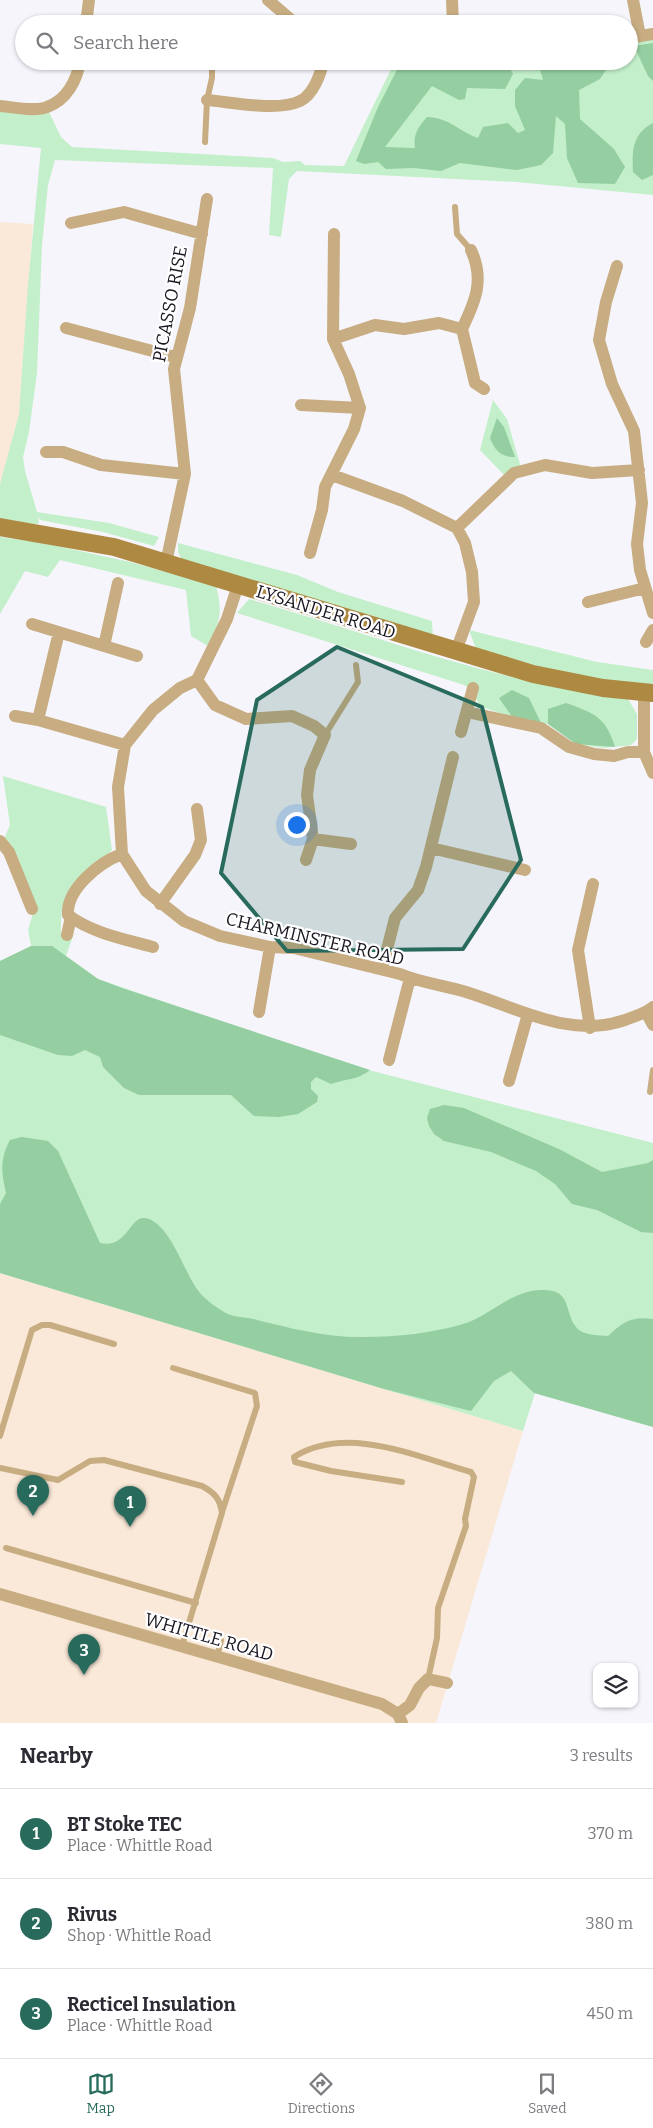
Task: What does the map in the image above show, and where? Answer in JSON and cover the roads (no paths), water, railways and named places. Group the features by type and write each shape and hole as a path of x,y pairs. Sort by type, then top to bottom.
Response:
{"street":[{"path":"87,15 89,0"},
{"path":"268,0 286,15"},
{"path":"452,0 453,15"},
{"path":"633,0 636,15"},
{"path":"638,22 641,36"},
{"path":"0,106 47,108 68,93 79,70"},
{"path":"207,100 276,105 301,101 314,87 320,70"},
{"name":"PICASSO RISE","path":"166,563 185,474 174,369 175,357 190,308 208,199"},
{"path":"71,222 124,212 202,234"},
{"path":"310,553 322,510 325,486 354,428 360,408 349,374 333,339 334,234"},
{"path":"471,250 475,259 478,295 462,329 475,383 484,389"},
{"path":"617,266 606,302 599,340 612,384 634,431 642,503 637,544 640,570 653,612"},
{"path":"333,339 375,326 404,329 439,323 462,329"},
{"path":"66,328 175,357"},
{"path":"301,405 360,408"},
{"path":"46,452 63,452 100,465 185,474"},
{"path":"457,528 514,473 545,465 592,473 639,474"},
{"path":"332,475 404,502 457,528 465,543 472,572 474,602 456,651"},
{"name":"LYSANDER ROAD","path":"0,527 114,547 533,674 604,688 648,693"},
{"path":"104,646 118,583"},
{"path":"238,585 227,619 197,680 214,704 246,719 292,716 314,726 325,735 310,770 308,786 313,839 306,860"},
{"path":"588,602 645,588"},
{"path":"32,624 138,656"},
{"path":"646,642 653,630"},
{"path":"38,720 59,632"},
{"name":"CHARMINSTER ROAD","path":"197,680 180,688 153,710 125,745 118,787 122,854 134,876 160,904 184,921 220,936 270,947 294,948 458,989 558,1024 590,1028 611,1025 650,1010"},
{"path":"461,732 473,688"},
{"path":"648,693 644,752 653,773"},
{"path":"467,712 541,728 569,747 594,754 614,756 628,752 644,752"},
{"path":"14,716 38,720 125,745"},
{"path":"382,970 395,918 418,890 431,848 453,757"},
{"path":"160,904 195,855 201,840 197,809"},
{"path":"313,839 351,844"},
{"path":"0,841 9,852 32,909"},
{"path":"431,848 525,870"},
{"path":"122,854 111,858 82,883 67,907 68,914 77,922 95,930 153,947"},
{"path":"590,1028 578,950 593,884"},
{"path":"67,935 71,917"},
{"path":"259,1012 270,947"},
{"path":"389,1060 410,978"},
{"path":"650,1010 653,1025"},
{"path":"509,1081 528,1014"},
{"name":"WHITTLE ROAD","path":"0,1594 382,1704 400,1719"},
{"path":"400,1719 419,1688 428,1679 447,1684"}],"lane":[{"path":"205,142 207,100 212,70"},
{"path":"455,207 457,234 471,250"},
{"path":"325,735 358,682 356,665"},
{"path":"650,1092 653,1070"},
{"path":"0,1436 32,1330 42,1325 50,1325 114,1344"},
{"path":"173,1368 255,1394 257,1406 182,1646"},
{"path":"402,1482 331,1471 295,1462 294,1457 306,1450 329,1443 353,1442 374,1444 471,1472 474,1477 465,1519 466,1526 438,1608 437,1638 428,1679"},
{"path":"0,1468 58,1480 90,1461 104,1460 202,1486 213,1492 220,1502 222,1513"},
{"path":"6,1548 196,1603"},
{"path":"217,1657 221,1640"}],"place":[{"name":"Rivus","path":"33,1516"},
{"name":"BT Stoke TEC","path":"130,1527"},
{"name":"Recticel Insulation","path":"84,1675"}]}
